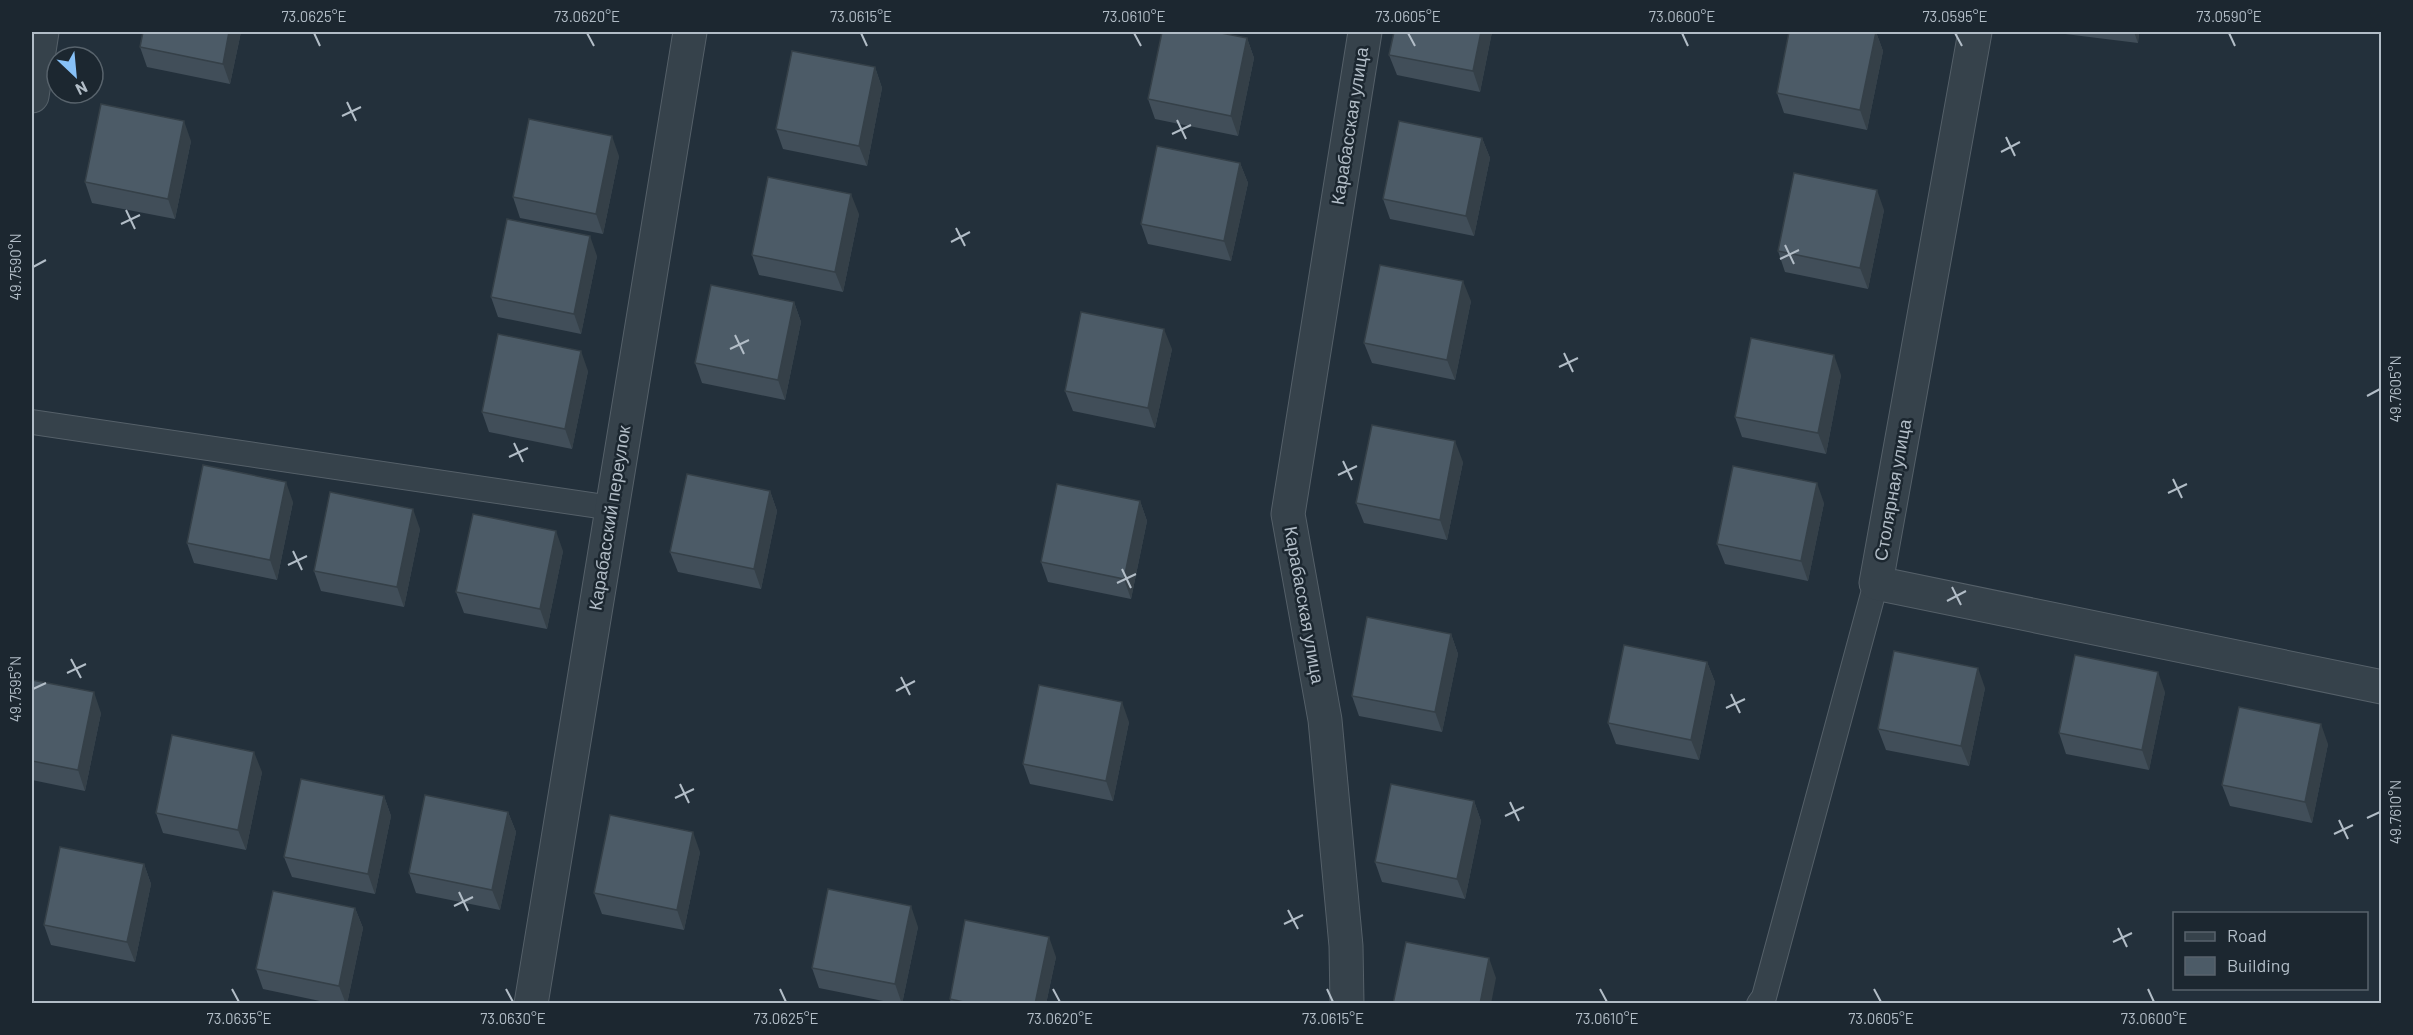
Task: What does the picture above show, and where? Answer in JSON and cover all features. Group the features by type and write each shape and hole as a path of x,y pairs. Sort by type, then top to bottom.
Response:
{"street":[{"path":"32,96 42,32"},
{"name":"Карабасский переулок","path":"531,1004 690,32"},
{"name":"Карабасская улица","path":"1347,1004 1346,946 1325,720 1288,514 1365,32"},
{"name":"Столярная улица","path":"1975,32 1876,582 2382,687"}],"lane":[{"path":"32,422 612,508"},
{"path":"1759,1004 1764,997 1876,582"}],"building":[{"path":"143,32 229,32 223,64 140,47"},
{"path":"1162,32 1216,32 1247,38 1231,116 1148,99"},
{"path":"1394,32 1481,32 1473,71 1389,55"},
{"path":"1789,32 1876,32 1860,110 1777,93"},
{"path":"792,51 875,67 859,146 776,129"},
{"path":"101,105 184,121 168,199 85,182"},
{"path":"529,119 612,136 596,214 513,197"},
{"path":"1399,121 1482,138 1466,216 1383,199"},
{"path":"1157,146 1240,163 1224,241 1141,224"},
{"path":"1794,173 1877,190 1860,268 1778,251"},
{"path":"768,177 851,194 835,272 752,255"},
{"path":"507,219 590,236 574,314 491,297"},
{"path":"1380,265 1463,281 1447,360 1364,343"},
{"path":"711,285 794,302 778,380 695,363"},
{"path":"1081,312 1164,329 1148,408 1065,391"},
{"path":"498,334 581,351 565,429 482,412"},
{"path":"1751,338 1834,355 1818,433 1735,417"},
{"path":"1372,425 1455,441 1440,520 1356,503"},
{"path":"203,465 286,482 270,560 187,543"},
{"path":"1733,466 1817,483 1801,561 1717,544"},
{"path":"687,474 770,491 754,569 670,552"},
{"path":"1057,484 1140,501 1124,579 1041,562"},
{"path":"330,492 413,509 397,587 314,571"},
{"path":"473,514 556,531 540,609 456,592"},
{"path":"1367,617 1451,634 1435,712 1352,696"},
{"path":"1624,645 1707,662 1691,740 1608,723"},
{"path":"1894,651 1978,668 1961,746 1878,729"},
{"path":"2075,655 2158,672 2142,750 2059,733"},
{"path":"32,680 94,692 78,770 32,761"},
{"path":"1039,685 1122,702 1106,781 1023,764"},
{"path":"2239,707 2321,724 2305,802 2222,785"},
{"path":"172,735 254,752 238,830 156,813"},
{"path":"301,779 384,796 368,874 284,857"},
{"path":"1391,784 1474,801 1457,879 1375,862"},
{"path":"425,795 508,812 492,890 409,873"},
{"path":"610,815 693,832 677,910 594,893"},
{"path":"60,847 144,864 127,942 44,925"},
{"path":"828,889 911,906 895,984 812,968"},
{"path":"273,891 355,908 339,986 256,969"},
{"path":"965,920 1049,937 1035,1004 973,1004 950,999"},
{"path":"1406,942 1489,958 1480,1004 1393,1004"}]}
